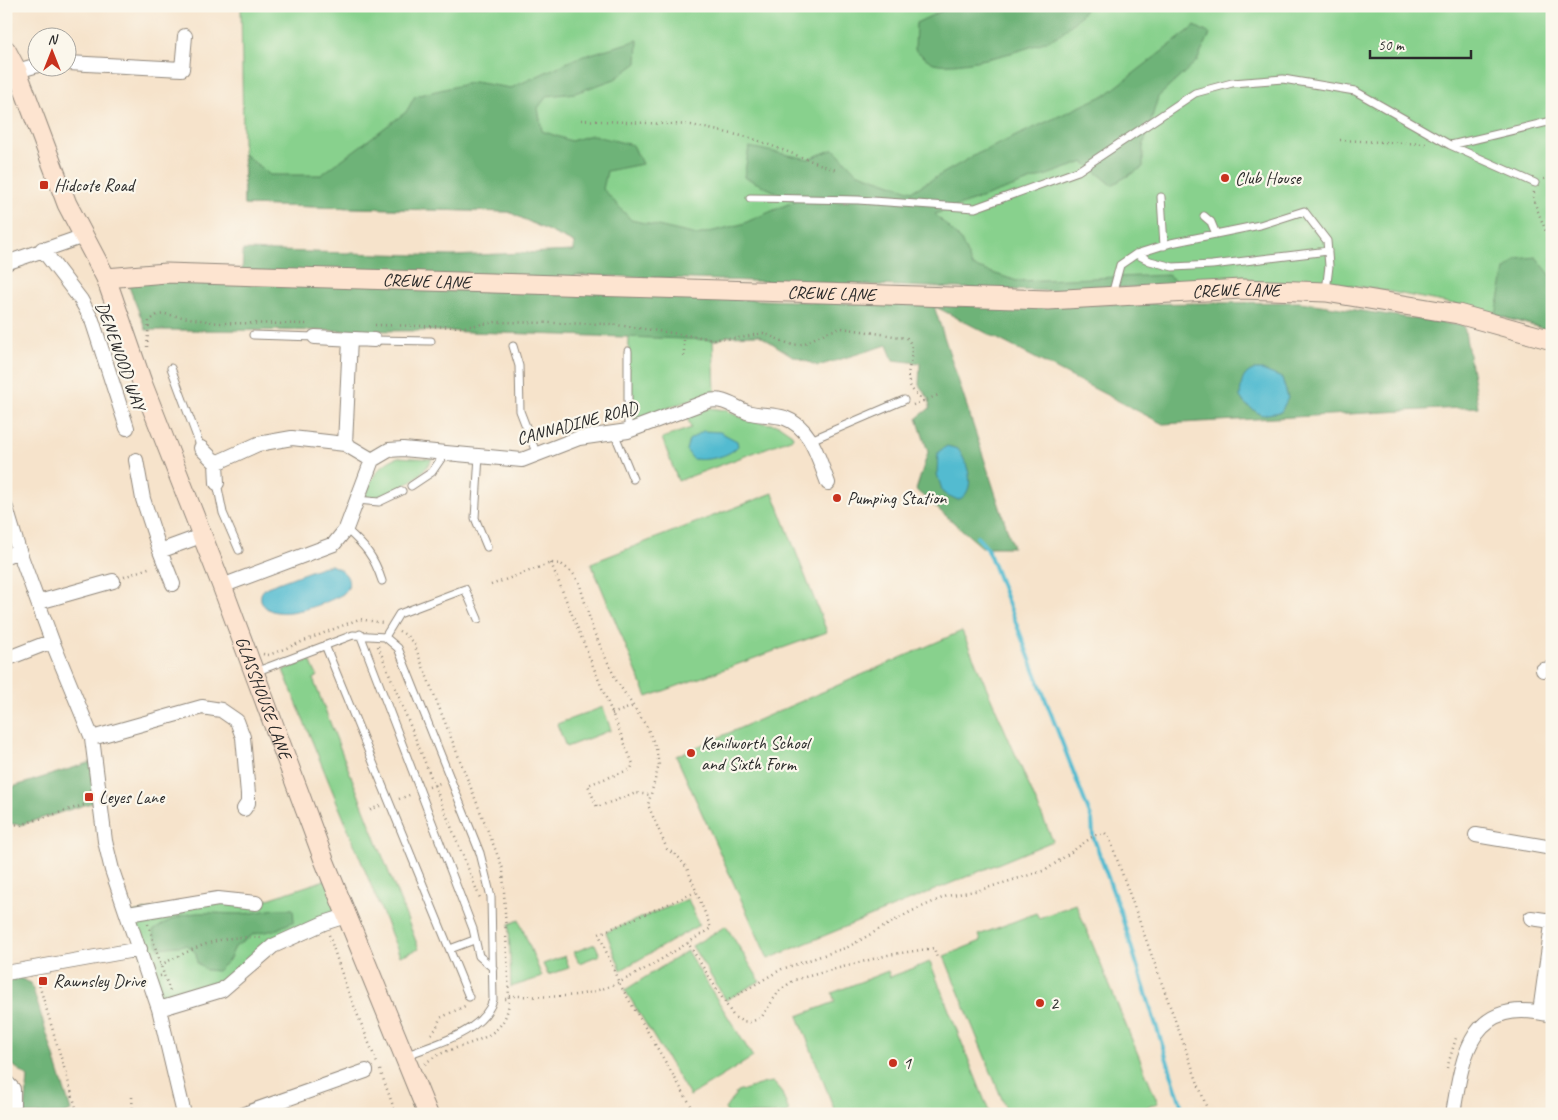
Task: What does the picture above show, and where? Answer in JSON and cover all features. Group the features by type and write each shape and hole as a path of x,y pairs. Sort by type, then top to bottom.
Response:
{"street":[{"path":"78,64 182,70 185,36"},
{"name":"GLASSHOUSE LANE","path":"6,50 17,71 68,204 106,278 143,385 201,536 256,658 346,916 428,1114"},
{"path":"17,71 28,68"},
{"path":"6,263 84,236"},
{"name":"DENEWOOD WAY","path":"42,249 81,300 92,320 127,428"},
{"name":"CREWE LANE","path":"106,278 166,273 1029,300 1112,298 1241,289 1326,292 1458,314 1552,340"},
{"path":"314,331 350,339 374,340"},
{"path":"345,444 350,339"},
{"name":"CANNADINE ROAD","path":"372,460 389,450 445,452 522,460 579,438 622,433 708,402 722,400 747,412 784,418 803,429 811,440 828,483"},
{"path":"216,463 258,444 292,438 345,444 372,460 346,529 334,544 222,586"},
{"path":"201,448 216,463 217,484"},
{"path":"136,460 143,499 173,584"},
{"path":"6,508 13,554 39,602 52,640 92,738 105,841 112,870 140,948 158,1009 184,1114"},
{"path":"162,557 201,536"},
{"path":"39,602 113,581"},
{"path":"6,660 52,640"},
{"path":"92,738 202,707 221,710 237,721 243,737 248,794 248,803 244,809"},
{"path":"1476,835 1523,837 1552,848"},
{"path":"128,914 218,899 256,903"},
{"path":"158,1009 222,990 273,946 324,923 346,916"},
{"path":"1531,918 1552,921"},
{"path":"1453,1114 1462,1060 1470,1040 1483,1025 1494,1016 1508,1012 1546,1013 1552,926"},
{"path":"6,973 140,948"},
{"path":"244,1114 372,1068"},
{"path":"6,1082 13,1089 13,1114"}],"lane":[{"path":"750,198 858,200 975,208 1078,170 1195,93 1232,83 1284,80 1355,91 1450,145 1535,183"},
{"path":"1450,145 1552,121"},
{"path":"1161,197 1164,246"},
{"path":"1112,298 1120,265 1136,254 1260,225 1304,211 1325,235 1328,251 1326,292"},
{"path":"1204,216 1211,222 1216,234"},
{"path":"1136,254 1162,264 1184,266 1328,251"},
{"path":"253,335 314,331"},
{"path":"374,340 431,341"},
{"path":"513,346 519,366 520,411 537,455"},
{"path":"628,351 622,433 633,479"},
{"path":"171,368 201,448"},
{"path":"811,440 904,400"},
{"path":"410,486 432,472 445,452"},
{"path":"479,456 475,518 488,547"},
{"path":"217,484 223,513 239,550"},
{"path":"357,500 379,502 402,491"},
{"path":"346,529 376,560 382,581"},
{"path":"385,637 390,626 400,614 465,588 478,619"},
{"path":"256,658 274,664 360,634 385,637 398,648 480,853 491,898 493,1000 486,1014 472,1028 404,1056"},
{"path":"360,634 473,929 474,940 482,961 493,968"},
{"path":"325,645 469,997"},
{"path":"256,658 274,664"},
{"path":"450,949 474,940"}],"path":[{"path":"581,120 691,125 750,138 838,171"},
{"path":"1340,140 1450,145"},
{"path":"1535,183 1533,199 1549,239 1552,241"},
{"path":"146,350 149,321 157,315 178,315 194,321 218,324 314,331"},
{"path":"374,325 463,327 496,322 610,324 684,336 733,339 763,333 792,345 803,344 827,332 842,328 904,336 909,340 911,346 910,389 924,400"},
{"path":"684,336 684,356"},
{"path":"113,581 162,557"},
{"path":"551,563 633,767 588,785 597,807 636,793 650,795"},
{"path":"490,585 551,563 561,564 572,572 579,582 593,630 616,680 647,727 656,748 659,766 648,805 666,849 679,858 687,868 710,928 619,983 579,994 509,996 509,999 493,1000"},
{"path":"256,658 359,619 376,621 390,626 406,635 414,644 503,870 509,996"},
{"path":"377,643 480,898 491,898"},
{"path":"612,714 634,706"},
{"path":"6,823 20,825 101,800"},
{"path":"726,1002 782,969 848,947 910,912 947,896 980,890 1046,870 1096,835 1105,833 1109,837 1209,1114"},
{"path":"599,934 696,892"},
{"path":"144,912 164,975"},
{"path":"324,923 372,1068 396,1114"},
{"path":"598,930 619,983 696,1114"},
{"path":"160,965 218,939 231,937 264,939"},
{"path":"688,943 734,1016 742,1021 750,1022 761,1018 779,991 794,980 888,955 934,948 938,958"},
{"path":"34,968 78,1114"},
{"path":"428,1036 436,1029 440,1018 466,1006"},
{"path":"132,1097 133,1114"}],"green space":[{"path":"241,6 1552,6 1552,331 1458,305 1371,288 1320,283 1167,286 575,275 574,243 509,212 244,205"},
{"path":"952,6 1088,6 1074,22 1057,36 1047,41 1015,52 977,61 945,64 934,63 915,50 916,23"},
{"path":"1195,26 1210,34 1197,61 1158,97 1143,147 1143,167 1112,185 1084,162 935,214 961,240 972,266 1017,281 1168,275 1181,285 1047,291 575,275 575,286 734,299 933,306 1300,302 1464,326 1478,407 1163,424 934,306 1013,547 982,547 916,490 928,452 917,418 930,408 929,399 919,385 920,363 893,360 887,345 818,366 791,355 759,335 728,336 718,340 438,331 146,330 126,279 242,275 243,250 452,256 574,251 574,243 509,212 244,205 244,154 270,175 321,175 406,112 415,96 474,82 511,88 577,58 638,40 637,63 615,79 575,93 547,96 538,108 542,131 571,141 591,135 633,145 642,164 607,171 603,189 631,220 697,235 742,224 795,201 744,177 749,147 808,159 834,149 856,172 912,191 977,154 1107,94"},
{"path":"1536,257 1552,277 1552,331 1496,315 1505,270 1517,259"},
{"path":"629,336 713,339 715,393 627,423"},
{"path":"710,408 725,410 749,421 779,425 792,434 793,438 678,481 662,438 691,428 687,417"},
{"path":"398,457 432,459 412,481 384,495 364,498 380,468"},
{"path":"773,493 827,632 647,697 591,563"},
{"path":"962,631 1053,841 768,959 676,756"},
{"path":"310,660 317,676 313,679 419,949 400,956 283,670"},
{"path":"603,707 611,730 566,747 557,724"},
{"path":"95,761 101,800 20,825 6,823 6,789"},
{"path":"331,878 346,916 273,946 222,990 159,1009 128,914 184,903 256,903"},
{"path":"688,899 699,925 621,970 606,932"},
{"name":"2","path":"1076,904 1158,1103 1130,1114 1008,1114 944,956 981,941 979,935 1036,913 1039,918"},
{"path":"276,909 293,909 294,921 275,930 254,934 235,947 229,960 217,971 206,970 197,963 196,953 187,945 159,948 153,931 176,918 196,913 245,914"},
{"path":"519,920 542,977 511,987 509,924"},
{"path":"726,926 760,981 726,1000 692,946"},
{"path":"595,944 600,955 579,963 574,952"},
{"path":"687,951 753,1057 690,1096 625,990"},
{"path":"565,956 569,968 548,975 543,964"},
{"name":"1","path":"930,962 990,1114 836,1114 798,1016 835,1002 832,993 888,971 890,977"},
{"path":"15,976 31,983 71,1111 65,1114 25,1114 28,1077 10,1063 6,1046 6,978"},
{"path":"773,1082 781,1091 789,1111 787,1114 728,1114 725,1109 737,1092"}],"water":[{"path":"1253,370 1262,370 1282,378 1288,398 1281,412 1261,415 1245,404 1240,397 1244,378"},
{"path":"703,431 720,432 737,441 738,446 729,453 717,457 693,459 686,450 689,440"},
{"path":"947,446 958,449 968,469 968,490 958,500 943,493 937,474 938,452"},
{"path":"331,565 347,576 349,583 348,588 343,594 325,603 299,610 275,612 266,608 261,600 262,592 267,587"}],"waterway":[{"path":"977,537 987,548 1092,820 1093,836 1120,911 1184,1114"}],"place":[{"name":"Club House","path":"1225,178"},
{"name":"Hidcote Road","path":"44,185"},
{"name":"Pumping Station","path":"837,498"},
{"name":"Kenilworth School and Sixth Form","path":"691,753"},
{"name":"Leyes Lane","path":"89,797"},
{"name":"Rawnsley Drive","path":"43,981"},
{"name":"2","path":"1040,1003"},
{"name":"1","path":"893,1063"}]}
